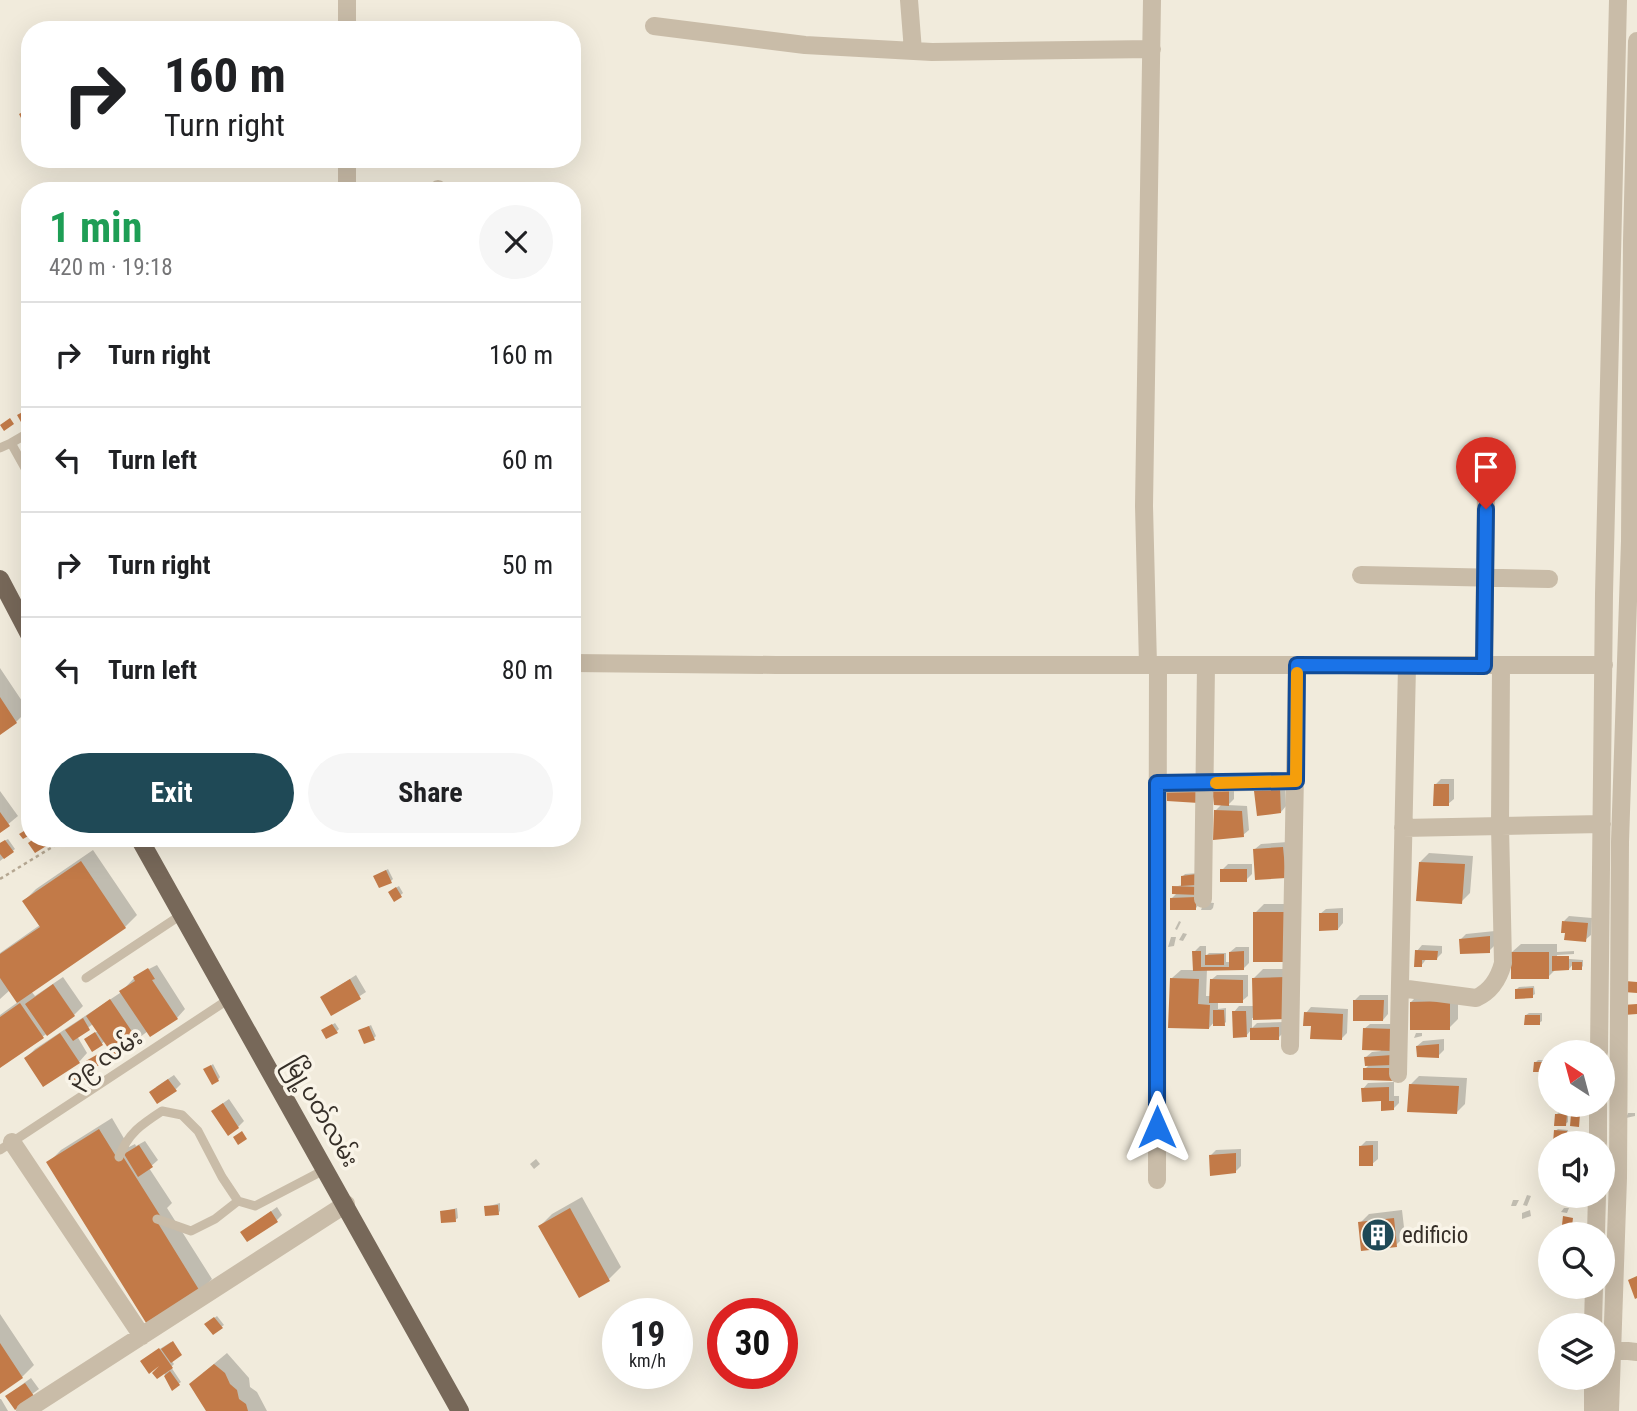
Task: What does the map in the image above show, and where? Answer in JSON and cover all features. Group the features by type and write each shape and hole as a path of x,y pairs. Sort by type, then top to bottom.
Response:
{"main road":[{"path":"1,584 21,602"},
{"name":"မြို့ပတ်လမ်း","path":"144,847 346,1204 455,1409"}],"street":[{"path":"347,0 347,21"},
{"path":"909,0 913,51"},
{"path":"1152,0 1144,506 1157,783 1157,1180"},
{"path":"1600,1040 1611,854 1630,772 1616,594 1623,544 1618,0"},
{"path":"654,26 805,45 913,51 1152,49"},
{"path":"1611,1131 1611,854 1602,824 1604,665 1623,544 1634,376 1637,41"},
{"path":"1400,988 1476,998 1485,994 1499,976 1503,963 1500,826 1485,578 1486,486"},
{"path":"1361,575 1549,579"},
{"path":"581,663 776,666 1604,665"},
{"path":"1203,899 1206,665"},
{"path":"1290,1046 1297,665"},
{"path":"1398,1074 1407,666"},
{"path":"1157,783 1296,781"},
{"path":"1404,828 1602,824"},
{"path":"6,1146 142,1336"},
{"path":"25,1411 346,1204"},
{"path":"1611,1208 1612,1313"},
{"path":"1615,1349 1637,1352"},
{"path":"1593,1390 1593,1411"},
{"path":"1610,1390 1610,1411"}],"lane":[{"path":"0,448 21,437"},
{"path":"11,443 21,461"},
{"path":"86,978 181,915"},
{"name":"၃၉ လမ်း","path":"6,1146 229,999"},
{"path":"119,1157 125,1141 141,1125 162,1111 182,1115 198,1131 238,1201 255,1206 326,1169"},
{"path":"157,1219 191,1231 215,1219 238,1201"}],"path":[{"path":"0,879 52,847"}],"building":[{"path":"10,418 14,424 4,431 0,425"},
{"path":"0,697 17,723 0,735"},
{"path":"1434,784 1449,784 1449,806 1433,806"},
{"path":"1200,788 1199,803 1167,801 1166,791"},
{"path":"1212,788 1229,790 1229,806 1214,805"},
{"path":"1280,788 1281,813 1257,816 1254,791"},
{"path":"1214,810 1242,811 1244,837 1213,840"},
{"path":"0,812 10,826 0,833"},
{"path":"5,840 14,852 4,859 0,854 0,843"},
{"path":"31,847 45,847 35,853"},
{"path":"1283,847 1286,878 1255,880 1253,849"},
{"path":"81,861 126,928 17,1003 0,978 0,954 40,927 22,901"},
{"path":"1419,862 1465,864 1462,904 1416,901"},
{"path":"1220,869 1247,869 1247,882 1220,882"},
{"path":"386,870 392,883 379,888 373,876"},
{"path":"1197,874 1196,885 1181,886 1181,876"},
{"path":"1172,886 1198,887 1198,895 1172,894"},
{"path":"396,887 402,897 394,902 388,892"},
{"path":"1196,897 1196,910 1170,910 1170,898"},
{"path":"1253,912 1287,912 1287,962 1253,962"},
{"path":"1319,913 1338,913 1338,930 1319,931"},
{"path":"1562,921 1588,923 1586,942 1564,940 1565,933 1561,933"},
{"path":"1490,936 1490,953 1460,954 1459,939"},
{"path":"1415,950 1438,951 1437,960 1422,960 1422,967 1414,967"},
{"path":"1192,951 1201,951 1201,967 1229,967 1229,952 1244,951 1244,970 1193,971"},
{"path":"1511,952 1549,952 1549,979 1511,979"},
{"path":"1224,954 1224,965 1205,965 1205,955"},
{"path":"1552,956 1569,956 1569,970 1552,971"},
{"path":"1572,962 1582,962 1582,970 1572,970"},
{"path":"148,968 155,979 152,980 178,1019 150,1037 119,991 135,981 133,977"},
{"path":"1286,977 1287,1019 1253,1020 1252,978"},
{"path":"1170,978 1199,979 1198,1004 1210,1005 1209,1029 1168,1028"},
{"path":"350,979 361,999 331,1016 320,997"},
{"path":"1210,979 1243,980 1243,1003 1209,1003"},
{"path":"1625,981 1637,982 1637,993 1624,992"},
{"path":"53,984 75,1016 47,1036 25,1004"},
{"path":"1533,988 1533,998 1515,999 1515,989"},
{"path":"110,999 139,1042 115,1058 86,1016"},
{"path":"1353,1000 1384,1000 1383,1021 1353,1021"},
{"path":"1450,1001 1450,1030 1410,1030 1410,1002"},
{"path":"20,1003 44,1038 0,1068 0,1017"},
{"path":"1637,1004 1637,1014 1624,1015 1623,1005"},
{"path":"1213,1010 1224,1010 1225,1026 1213,1026"},
{"path":"1232,1011 1246,1011 1247,1037 1233,1038"},
{"path":"1304,1012 1343,1014 1342,1040 1310,1039 1311,1026 1303,1026"},
{"path":"1525,1015 1540,1015 1540,1025 1524,1025"},
{"path":"83,1018 90,1030 73,1041 65,1030"},
{"path":"332,1024 338,1033 326,1039 321,1030"},
{"path":"369,1026 375,1040 364,1044 358,1030"},
{"path":"1279,1027 1279,1040 1250,1040 1250,1028"},
{"path":"1363,1028 1394,1029 1393,1051 1362,1050"},
{"path":"95,1032 103,1045 92,1052 84,1039"},
{"path":"60,1033 80,1063 43,1087 24,1058"},
{"path":"1439,1044 1439,1058 1417,1057 1416,1046"},
{"path":"98,1054 104,1062 90,1071 84,1062"},
{"path":"1392,1055 1392,1065 1365,1066 1364,1057"},
{"path":"1534,1062 1538,1062 1538,1072 1533,1072"},
{"path":"211,1065 219,1081 212,1085 203,1069"},
{"path":"1363,1068 1396,1068 1396,1081 1363,1080"},
{"path":"78,1072 84,1080 76,1085 71,1077"},
{"path":"168,1079 177,1091 157,1104 149,1092"},
{"path":"1409,1084 1459,1086 1457,1114 1407,1112"},
{"path":"1389,1087 1389,1101 1394,1101 1394,1110 1381,1111 1381,1101 1362,1102 1361,1088"},
{"path":"223,1103 239,1128 228,1136 211,1111"},
{"path":"1555,1117 1567,1117 1566,1126 1554,1126"},
{"path":"1571,1117 1580,1117 1579,1127 1570,1126"},
{"path":"99,1129 117,1158 122,1155 161,1217 156,1220 201,1293 148,1326 46,1162"},
{"path":"242,1131 247,1139 238,1145 233,1137"},
{"path":"139,1145 153,1167 138,1177 124,1154"},
{"path":"1373,1145 1373,1166 1359,1166 1359,1146"},
{"path":"1236,1153 1236,1173 1210,1176 1209,1155"},
{"path":"498,1205 499,1215 485,1216 484,1206"},
{"path":"570,1208 610,1281 579,1298 538,1226"},
{"path":"455,1209 456,1222 441,1223 440,1211"},
{"path":"271,1211 278,1222 247,1242 240,1232"},
{"path":"1563,1216 1573,1218 1572,1222 1562,1222"},
{"name":"edificio","path":"1394,1218 1397,1247 1361,1251 1358,1222"},
{"path":"1637,1276 1637,1298 1635,1299 1628,1280"},
{"path":"214,1317 223,1328 213,1335 204,1324"},
{"path":"173,1341 182,1355 171,1363 161,1349"},
{"path":"0,1343 23,1378 0,1394"},
{"path":"159,1348 173,1368 157,1379 152,1373 159,1366 149,1374 140,1361"},
{"path":"214,1364 225,1373 248,1411 206,1411 189,1384"},
{"path":"170,1371 180,1385 172,1391 164,1376"},
{"path":"25,1383 34,1396 15,1410 5,1396"}],"slow traffic":[{"path":"1216,783 1296,781 1297,673"}],"place":[{"name":"edificio","path":"1378,1235"}],"route":[{"path":"1157,1127 1157,783 1296,781 1297,665 1484,666 1486,509"}]}
